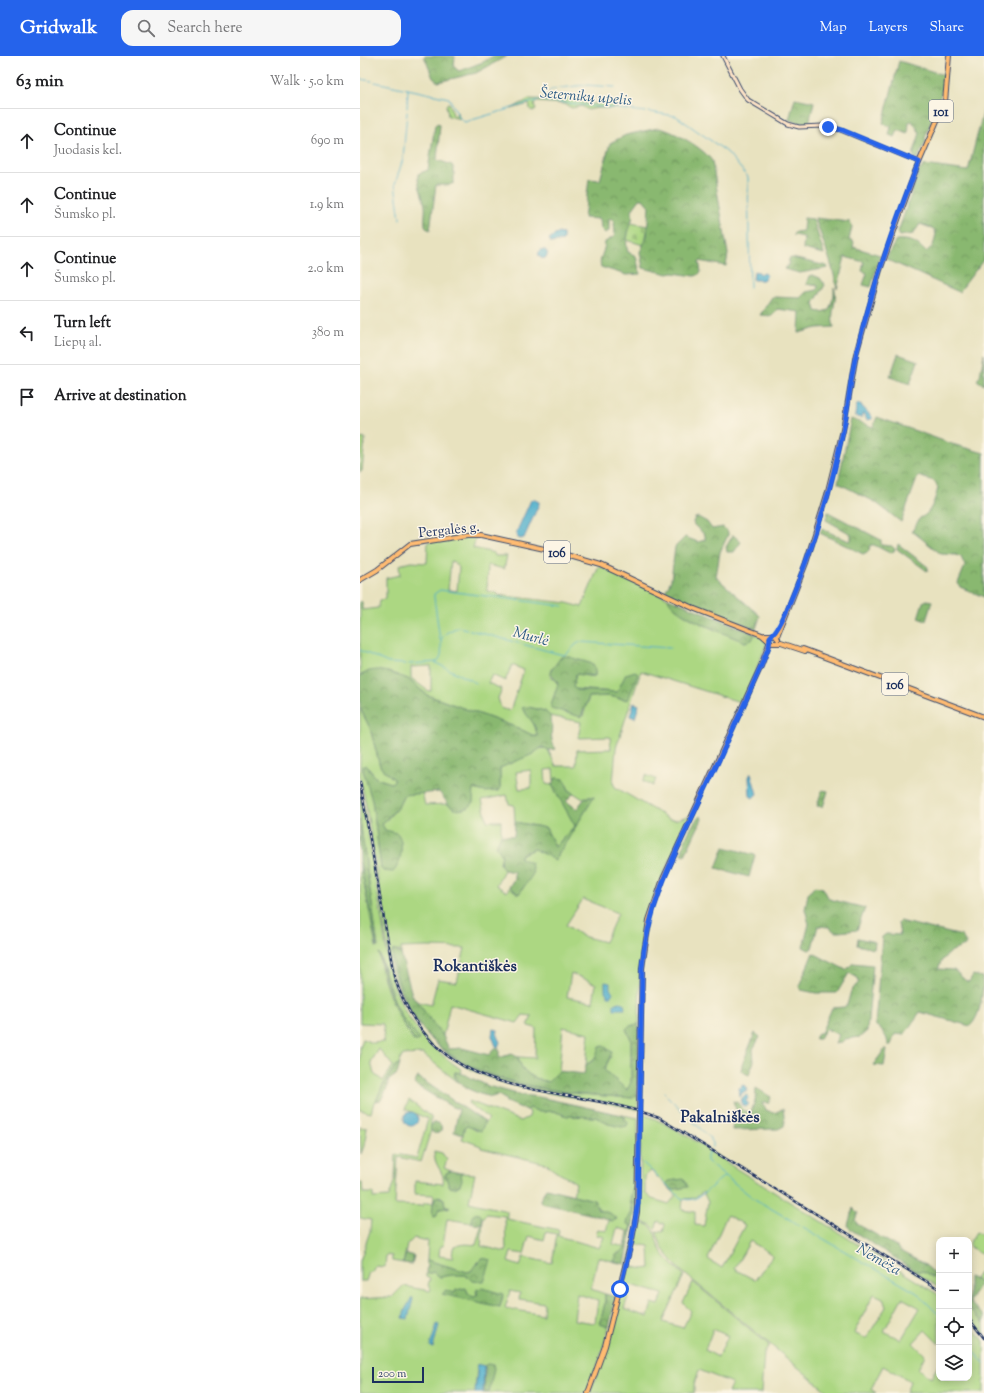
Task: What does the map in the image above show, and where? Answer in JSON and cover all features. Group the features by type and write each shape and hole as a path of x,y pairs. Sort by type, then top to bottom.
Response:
{"main road":[{"path":"723,56 740,89 748,100 788,124 799,127 823,126 838,129 919,162"},
{"name":"101","path":"588,1393 605,1346 635,1224 638,1196 642,968 645,939 652,911 666,873 785,614 806,563 826,500 842,436 855,360 863,329 883,260 919,162 945,102 949,56"},
{"name":"Pergalės g.","path":"360,580 377,570 406,547 414,543 476,534 527,545 601,565 699,610 773,639"},
{"name":"106","path":"773,639 984,718"}],"green space":[{"path":"424,56 455,56 454,67 459,71 483,62 493,56 507,56 476,73 438,82 433,78"},
{"path":"899,61 944,75 942,91 925,138 926,141 918,158 916,159 913,155 920,133 912,121 909,122 908,134 898,130 895,137 889,135 891,127 883,123"},
{"path":"569,96 590,104 596,104 608,100 617,108 597,108 588,110 582,106 572,108 564,104 536,102 534,104 536,109 533,111 530,109 529,104 511,109 529,99 566,100"},
{"path":"795,98 814,102 809,123 799,123 789,120"},
{"path":"448,103 450,104 453,115 456,116 457,112 460,119 448,116 446,105"},
{"path":"984,109 984,259 959,292 886,259 896,240 913,242 926,252 933,246 936,234 934,229 920,224 913,234 900,236 898,232 919,171 924,165 968,171"},
{"path":"438,123 440,125 437,160 452,165 454,169 454,183 449,185 436,185 430,230 426,228 425,225 425,206 419,186 418,174 428,170 435,125"},
{"path":"658,128 664,129 687,140 708,156 712,161 728,254 726,266 699,261 701,272 695,276 673,273 668,274 643,268 640,252 647,236 649,206 643,199 640,199 632,210 632,219 627,236 627,248 628,252 636,256 640,274 626,275 601,267 600,261 605,242 615,236 614,221 613,219 609,219 609,231 605,233 601,229 600,219 584,218 589,179 600,180 610,143 626,135"},
{"path":"804,218 813,219 824,254 803,249 804,237 793,235 795,232 803,231"},
{"path":"815,218 850,222 852,227 849,240 854,242 853,247 880,255 871,287 863,285 867,273 862,271 864,262 845,257 837,289 830,262"},
{"path":"630,223 648,226 643,245 627,240"},
{"path":"792,258 827,266 828,268 800,273 784,269 788,266 789,259"},
{"path":"812,275 820,278 825,285 814,303 816,311 821,312 829,310 834,295 834,287 835,296 833,321 834,327 817,328 799,333 800,312 777,309 772,316 760,315 772,297 800,298 806,292 817,290 818,286 806,284 809,276"},
{"path":"898,354 918,361 910,384 890,377"},
{"path":"984,354 984,385 977,380 980,376"},
{"path":"877,417 952,444 984,453 984,597 960,587 958,583 965,566 961,557 941,554 912,531 920,518 930,510 932,506 938,488 934,481 918,476 901,522 875,502 838,483 851,419 873,427"},
{"path":"365,438 362,471 360,472 360,439"},
{"path":"828,512 881,540 881,545 892,546 895,549 894,551 890,553 874,545 870,545 869,551 863,554 820,533 822,529 849,541 851,540 851,534 826,520"},
{"path":"698,517 707,522 712,529 723,527 728,532 720,552 716,577 760,616 756,629 665,592 671,580 675,547 685,537 698,542 705,540 705,535 694,525 693,522 695,518"},
{"path":"733,535 741,542 734,552 727,552 726,547"},
{"path":"469,536 476,537 473,548 494,553 495,556 507,556 504,569 488,565 487,591 497,593 497,595 567,603 582,607 599,566 668,598 672,605 680,612 702,624 745,642 755,634 768,640 743,703 641,671 616,748 613,783 615,787 669,819 675,820 690,817 659,884 647,920 642,950 639,1024 629,1026 626,1029 631,1039 631,1082 629,1088 625,1089 604,1070 611,1056 599,1047 597,1057 586,1065 589,1033 563,1027 559,1071 548,1082 537,1079 528,1074 522,1067 518,1057 535,1058 536,1028 528,1026 532,1016 523,1015 517,1023 450,1004 443,1036 415,1001 431,1005 438,979 457,982 465,948 401,948 401,954 399,951 392,951 398,979 421,1026 446,1051 469,1066 494,1077 522,1085 550,1090 578,1094 633,1098 638,1094 638,1110 521,1087 484,1076 447,1054 432,1039 418,1023 407,1005 398,985 388,949 365,800 360,778 360,708 370,728 380,766 394,779 394,782 391,783 376,778 369,768 362,766 372,800 381,868 399,836 385,830 382,825 398,807 404,795 422,792 425,805 447,804 453,808 463,809 469,804 474,789 481,791 498,791 500,789 500,768 538,749 547,748 556,766 576,766 577,750 611,749 610,737 578,738 581,722 550,716 545,711 528,707 523,711 529,716 535,725 536,737 518,728 427,695 408,679 388,672 363,674 360,676 360,601 362,602 362,610 378,608 379,600 386,599 386,578 400,575 399,565 411,562 427,563 428,542","holes":["451,561 454,562 459,568 457,591 448,590","512,665 524,670 510,711 501,708 498,698 502,689 488,683 492,675 505,681","431,666 431,691 428,691 411,678 411,667","551,669 596,674 593,677 576,674 573,687 574,689 617,692 627,674 628,700 608,696 589,697 583,716 566,713 551,705 558,684 550,675","553,769 554,781 551,785 546,784 545,770","531,770 531,788 519,789 516,772","556,778 564,779 569,790 583,799 587,797 594,797 555,860 534,849 520,855 519,894 509,887 507,892 496,885 504,870 500,863 502,855 497,844 501,835 501,821 487,821 482,800 507,795 509,804 514,805 515,822 546,828 555,847 575,825 552,785","583,899 618,913 605,942 582,936 566,925","571,973 596,984 593,1002 567,997"]},
{"path":"898,544 928,567 927,571 897,549"},
{"path":"668,598 755,634 752,640 745,642 689,617 671,604"},
{"path":"927,600 932,601 926,621 918,618 923,602"},
{"path":"566,656 593,664 595,668 595,676 576,674 573,687 577,690 617,692 626,674 635,671 638,674 628,700 608,696 589,697 581,717 551,708 558,684 550,672 561,657"},
{"path":"376,670 388,672 408,679 427,695 518,728 536,737 534,724 522,708 529,707 545,712 549,715 551,720 553,743 556,749 549,750 542,747 533,754 500,768 500,789 498,791 485,792 474,789 473,803 466,808 459,810 455,809 449,805 439,792 404,795 398,807 382,824 385,830 397,833 401,841 400,859 396,869 393,872 383,871 381,868 372,800 362,767 366,765 376,778 391,783 394,781 394,779 380,766 370,728 360,708 360,676 369,671"},
{"path":"646,775 656,779 653,786 643,781"},
{"path":"556,778 564,779 569,790 574,793 566,801 577,809 588,797 594,797 555,860 534,849 520,855 520,858 531,863 533,874 519,894 509,887 514,879 514,872 504,870 500,863 502,855 496,846 501,835 514,836 515,822 546,828 555,847 575,826 552,785"},
{"path":"360,789 388,961 400,1001 405,1012 426,1040 443,1056 462,1070 461,1073 455,1072 454,1075 459,1083 423,1054 403,1055 399,1062 400,1064 396,1065 382,1087 376,1101 374,1102 371,1113 360,1110 360,1048 363,1039 372,1043 384,1042 383,1024 360,1023 360,862 376,947 378,947 360,820","holes":["379,953 395,1003 402,1017 418,1039 414,1041 401,1021 391,999 383,976","379,1049 393,1066 383,1081 374,1074 371,1062"]},
{"path":"822,790 828,791 823,807 817,806"},
{"path":"701,816 702,819 685,855 682,855 683,846 688,833"},
{"path":"360,820 378,947 377,948 360,862"},
{"path":"724,847 755,855 749,877 716,868"},
{"path":"815,886 823,888 829,899 865,908 857,930 835,932 829,927 818,926 812,948 809,950 803,947 809,924 805,909 808,894"},
{"path":"900,921 962,936 966,943 965,946 952,951 942,960 938,969 954,970 969,982 973,975 982,977 983,989 981,1003 977,1016 970,1026 920,1012 904,1035 895,1034 891,1045 888,1045 884,1034 875,1025 882,937 886,934 900,935 898,922"},
{"path":"858,938 875,942 874,949 857,945"},
{"path":"393,950 401,954 412,995 443,1036 449,1049 462,1048 489,1055 494,1049 499,1049 499,1058 511,1054 518,1057 522,1067 528,1074 548,1082 559,1071 584,1074 586,1065 595,1059 599,1047 604,1046 612,1052 604,1070 627,1090 631,1082 631,1039 626,1029 629,1026 639,1024 637,1096 633,1098 601,1096 533,1086 500,1078 469,1065 441,1048 419,1024 399,984 394,966 392,954"},
{"path":"379,953 395,1003 402,1017 419,1039 418,1041 414,1041 396,1011 385,980"},
{"path":"813,953 846,970 853,963 873,965 867,1031 860,1037 845,1039 842,1042 835,1044 839,1035 826,1029 819,1039 815,1039 818,1033 821,1033 832,1008 844,1007 847,1005 851,991 859,982 858,978 849,973 837,993 816,993 801,990 799,986"},
{"path":"755,1033 760,1037 753,1049 754,1061 749,1075 741,1071"},
{"path":"885,1049 887,1049 884,1066 873,1065"},
{"path":"400,1064 397,1074 388,1081 388,1086 381,1100 376,1101 382,1087 396,1065"},
{"path":"455,1072 461,1073 488,1086 521,1095 539,1097 622,1115 628,1123 627,1126 622,1127 608,1124 596,1117 567,1116 553,1111 539,1112 530,1108 527,1110 506,1102 505,1099 498,1095 492,1097 466,1088 455,1078"},
{"path":"418,1077 485,1122 481,1131 467,1126 464,1128 463,1135 454,1132 459,1109 452,1107 414,1084"},
{"path":"756,1088 771,1097 769,1103 762,1103 766,1110 774,1113 783,1109 785,1122 784,1126 778,1129 732,1130 733,1121 737,1112 733,1101 737,1102 744,1111 751,1112 755,1101"},
{"path":"409,1100 431,1117 431,1130 421,1162 398,1157 395,1205 423,1206 424,1203 433,1203 434,1195 415,1194 415,1181 443,1184 443,1176 435,1161 434,1151 442,1153 447,1160 444,1168 451,1171 446,1173 445,1176 450,1187 455,1188 460,1185 461,1173 475,1174 469,1202 507,1211 507,1219 559,1230 558,1236 599,1248 604,1237 596,1235 598,1229 606,1231 609,1220 614,1221 617,1218 599,1210 594,1200 573,1195 576,1183 553,1170 547,1164 481,1148 481,1146 462,1139 465,1126 469,1126 477,1131 489,1119 468,1103 469,1101 521,1121 529,1117 530,1112 527,1110 528,1108 544,1112 553,1111 571,1116 596,1117 606,1122 626,1118 622,1115 638,1118 637,1188 630,1198 632,1212 627,1222 631,1225 626,1248 617,1254 615,1262 598,1257 591,1289 605,1294 605,1303 600,1324 609,1327 600,1358 587,1393 483,1393 484,1366 477,1365 475,1393 360,1393 360,1299 392,1297 403,1286 430,1291 431,1289 428,1285 430,1279 426,1277 426,1274 434,1272 440,1277 451,1274 466,1275 468,1278 478,1261 471,1271 467,1272 427,1260 428,1241 414,1238 407,1245 403,1263 392,1261 392,1256 386,1255 385,1267 375,1266 372,1272 369,1272 366,1281 360,1281 360,1261 370,1231 371,1220 360,1218 360,1182 362,1182 363,1193 373,1193 373,1198 389,1197 395,1179 396,1154 417,1158 428,1119 405,1109","holes":["440,1196 444,1199 445,1206 449,1206 449,1208 439,1209 436,1216 433,1217 432,1214 435,1198","486,1214 505,1216 506,1252 481,1246 483,1219","447,1219 482,1223 476,1245 464,1244 456,1246 453,1248 452,1258 439,1256 440,1246 443,1246","617,1228 628,1231 625,1247 613,1244","546,1232 557,1234 552,1263 523,1257 520,1266 508,1262 511,1252 524,1254 529,1236 544,1240","464,1288 473,1297 477,1296 476,1291 481,1289 503,1296 500,1307 444,1291 454,1293","510,1291 520,1293 519,1299 544,1303 543,1315 505,1308","577,1294 598,1300 595,1323 574,1320"]},
{"path":"641,1113 688,1136 732,1166 936,1293 936,1341 925,1330 913,1343 925,1355 918,1369 931,1378 936,1369 936,1381 972,1381 972,1327 984,1341 984,1393 906,1393 910,1381 883,1366 871,1389 876,1393 829,1393 679,1269 662,1248 656,1231 663,1232 665,1224 658,1221 655,1229 651,1225 638,1219 640,1198","holes":["651,1171 665,1184 668,1181 679,1188 671,1190 676,1195 669,1204 652,1199 645,1193 645,1176","703,1192 708,1202 704,1226 695,1225 695,1212 682,1210 683,1199 695,1198","727,1215 745,1225 722,1268 708,1259","750,1241 773,1255 755,1280 734,1269","874,1294 883,1298 886,1307 866,1339 854,1333","902,1298 920,1308 901,1340 884,1331"]},
{"path":"436,1122 440,1124 442,1128 440,1132 436,1134 432,1132 430,1128 432,1124"},
{"path":"360,1127 367,1128 361,1154"},
{"path":"451,1171 461,1173 462,1180 460,1185 453,1188 450,1187 445,1176 446,1173"},
{"path":"684,1179 688,1187 671,1190 665,1184 668,1181"},
{"path":"546,1188 594,1200 598,1210 610,1213 617,1219 612,1221 602,1217 541,1203 540,1200"},
{"path":"637,1188 636,1209 625,1264 615,1262 615,1256 626,1248 631,1225 627,1224 632,1211 631,1195 633,1189"},
{"path":"437,1196 444,1199 445,1206 450,1207 439,1209 436,1216 433,1217 432,1212 434,1200"},
{"path":"853,1208 858,1213 855,1220 857,1224 924,1264 936,1274 936,1279 923,1271 915,1271 850,1229 848,1225"},
{"path":"475,1214 479,1214 481,1215 481,1223 475,1224 472,1221 472,1217"},
{"path":"638,1222 645,1223 652,1228 662,1252 684,1275 663,1322 683,1328 691,1311 683,1303 693,1282 769,1345 764,1353 761,1393 728,1393 732,1383 699,1370 694,1385 694,1393 590,1393 607,1346","holes":["634,1244 649,1246 650,1268 643,1269 629,1266","627,1284 663,1294 659,1305 652,1303 648,1317 624,1309 630,1291 625,1289","713,1329 728,1336 718,1357 705,1350"]},
{"path":"976,1232 984,1236 984,1256 972,1248 972,1238"},
{"path":"406,1254 414,1256 412,1264 403,1263"},
{"path":"482,1258 491,1260 484,1282 472,1281 466,1275 440,1277 434,1272 426,1274 427,1260 467,1272 471,1271"},
{"path":"906,1264 915,1271 923,1271 936,1279 936,1286 905,1266"},
{"path":"984,1266 984,1285 975,1279"},
{"path":"972,1278 981,1282 972,1298"},
{"path":"466,1288 468,1293 473,1297 477,1296 477,1289 482,1288 503,1294 500,1307 442,1294 446,1290 454,1293 456,1290"},
{"path":"605,1294 616,1297 609,1327 600,1324 605,1303"},
{"path":"972,1305 984,1316 984,1323 972,1312"},
{"path":"972,1312 984,1323 984,1335 972,1320"},
{"path":"485,1365 493,1365 494,1368 489,1393 484,1393"}],"water":[{"path":"558,233 563,234 563,241 551,243 549,239"},
{"path":"543,249 548,254 543,259 538,254"},
{"path":"754,271 761,274 765,273 767,276 763,280 753,280"},
{"path":"859,403 872,417 872,419 867,420 863,413 861,418 855,416 856,406"},
{"path":"533,499 539,502 539,504 524,538 520,539 517,537 516,533 531,500"},
{"path":"634,703 639,705 635,718 630,716"},
{"path":"751,773 757,794 753,798 750,796 749,777"},
{"path":"605,982 610,983 610,989 613,992 611,996 608,996 605,991"},
{"path":"619,1002 624,1003 625,1009 614,1009 614,1004"},
{"path":"493,1029 498,1030 497,1036 500,1042 498,1047 496,1046 492,1036"},
{"path":"743,1085 747,1090 742,1093 740,1097 739,1088"},
{"path":"746,1095 749,1097 746,1101 749,1104 746,1107 741,1103 742,1098"},
{"path":"411,1112 416,1114 418,1119 416,1124 411,1126 406,1124 404,1119 406,1114"},
{"path":"412,1297 413,1299 408,1319 403,1318 405,1310"},
{"path":"437,1324 439,1325 433,1348 430,1346"},
{"path":"478,1364 484,1366 483,1393 475,1393"}],"waterway":[{"name":"Šeternikų upelis","path":"360,79 372,81"},
{"name":"Šeternikų upelis","path":"375,82 449,98 460,119 465,122 539,100 646,112"},
{"path":"542,99 552,89 585,85 615,87"},
{"path":"407,108 408,89"},
{"path":"400,219 395,184 403,159 407,112"},
{"name":"Šeternikų upelis","path":"649,112 676,116 727,152 748,177 750,287"},
{"path":"440,640 434,597 434,594 440,590 563,606"},
{"name":"Murlė","path":"409,664 437,662 441,652 441,639 449,631 459,627 563,655 581,642 670,648"},
{"name":"Murlė","path":"360,650 388,663 406,664"},
{"path":"436,663 476,683"},
{"name":"Nemėža","path":"667,1096 709,1137 713,1143 713,1147"},
{"name":"Nemėža","path":"710,1151 707,1156 707,1161 753,1198 799,1225"},
{"path":"643,1163 681,1198 687,1200 699,1197 725,1176"},
{"name":"Nemėža","path":"803,1227 917,1293 936,1312"},
{"name":"Nemėža","path":"972,1350 984,1363"}],"railway":[{"path":"360,782 394,976 414,1019 439,1049 469,1069 504,1082 541,1091 619,1106 659,1118 936,1287"},
{"path":"972,1323 984,1338"}],"district":[{"name":"Rokantiškės","path":"475,965"},
{"name":"Pakalniškės","path":"720,1116"}],"route":[{"path":"620,1289 636,1220 638,1203 641,990 645,939 649,920 656,896 666,873 761,666 770,644 770,636 774,634 785,614 806,563 836,464 856,354 876,282 919,162 842,130 828,127"}]}
